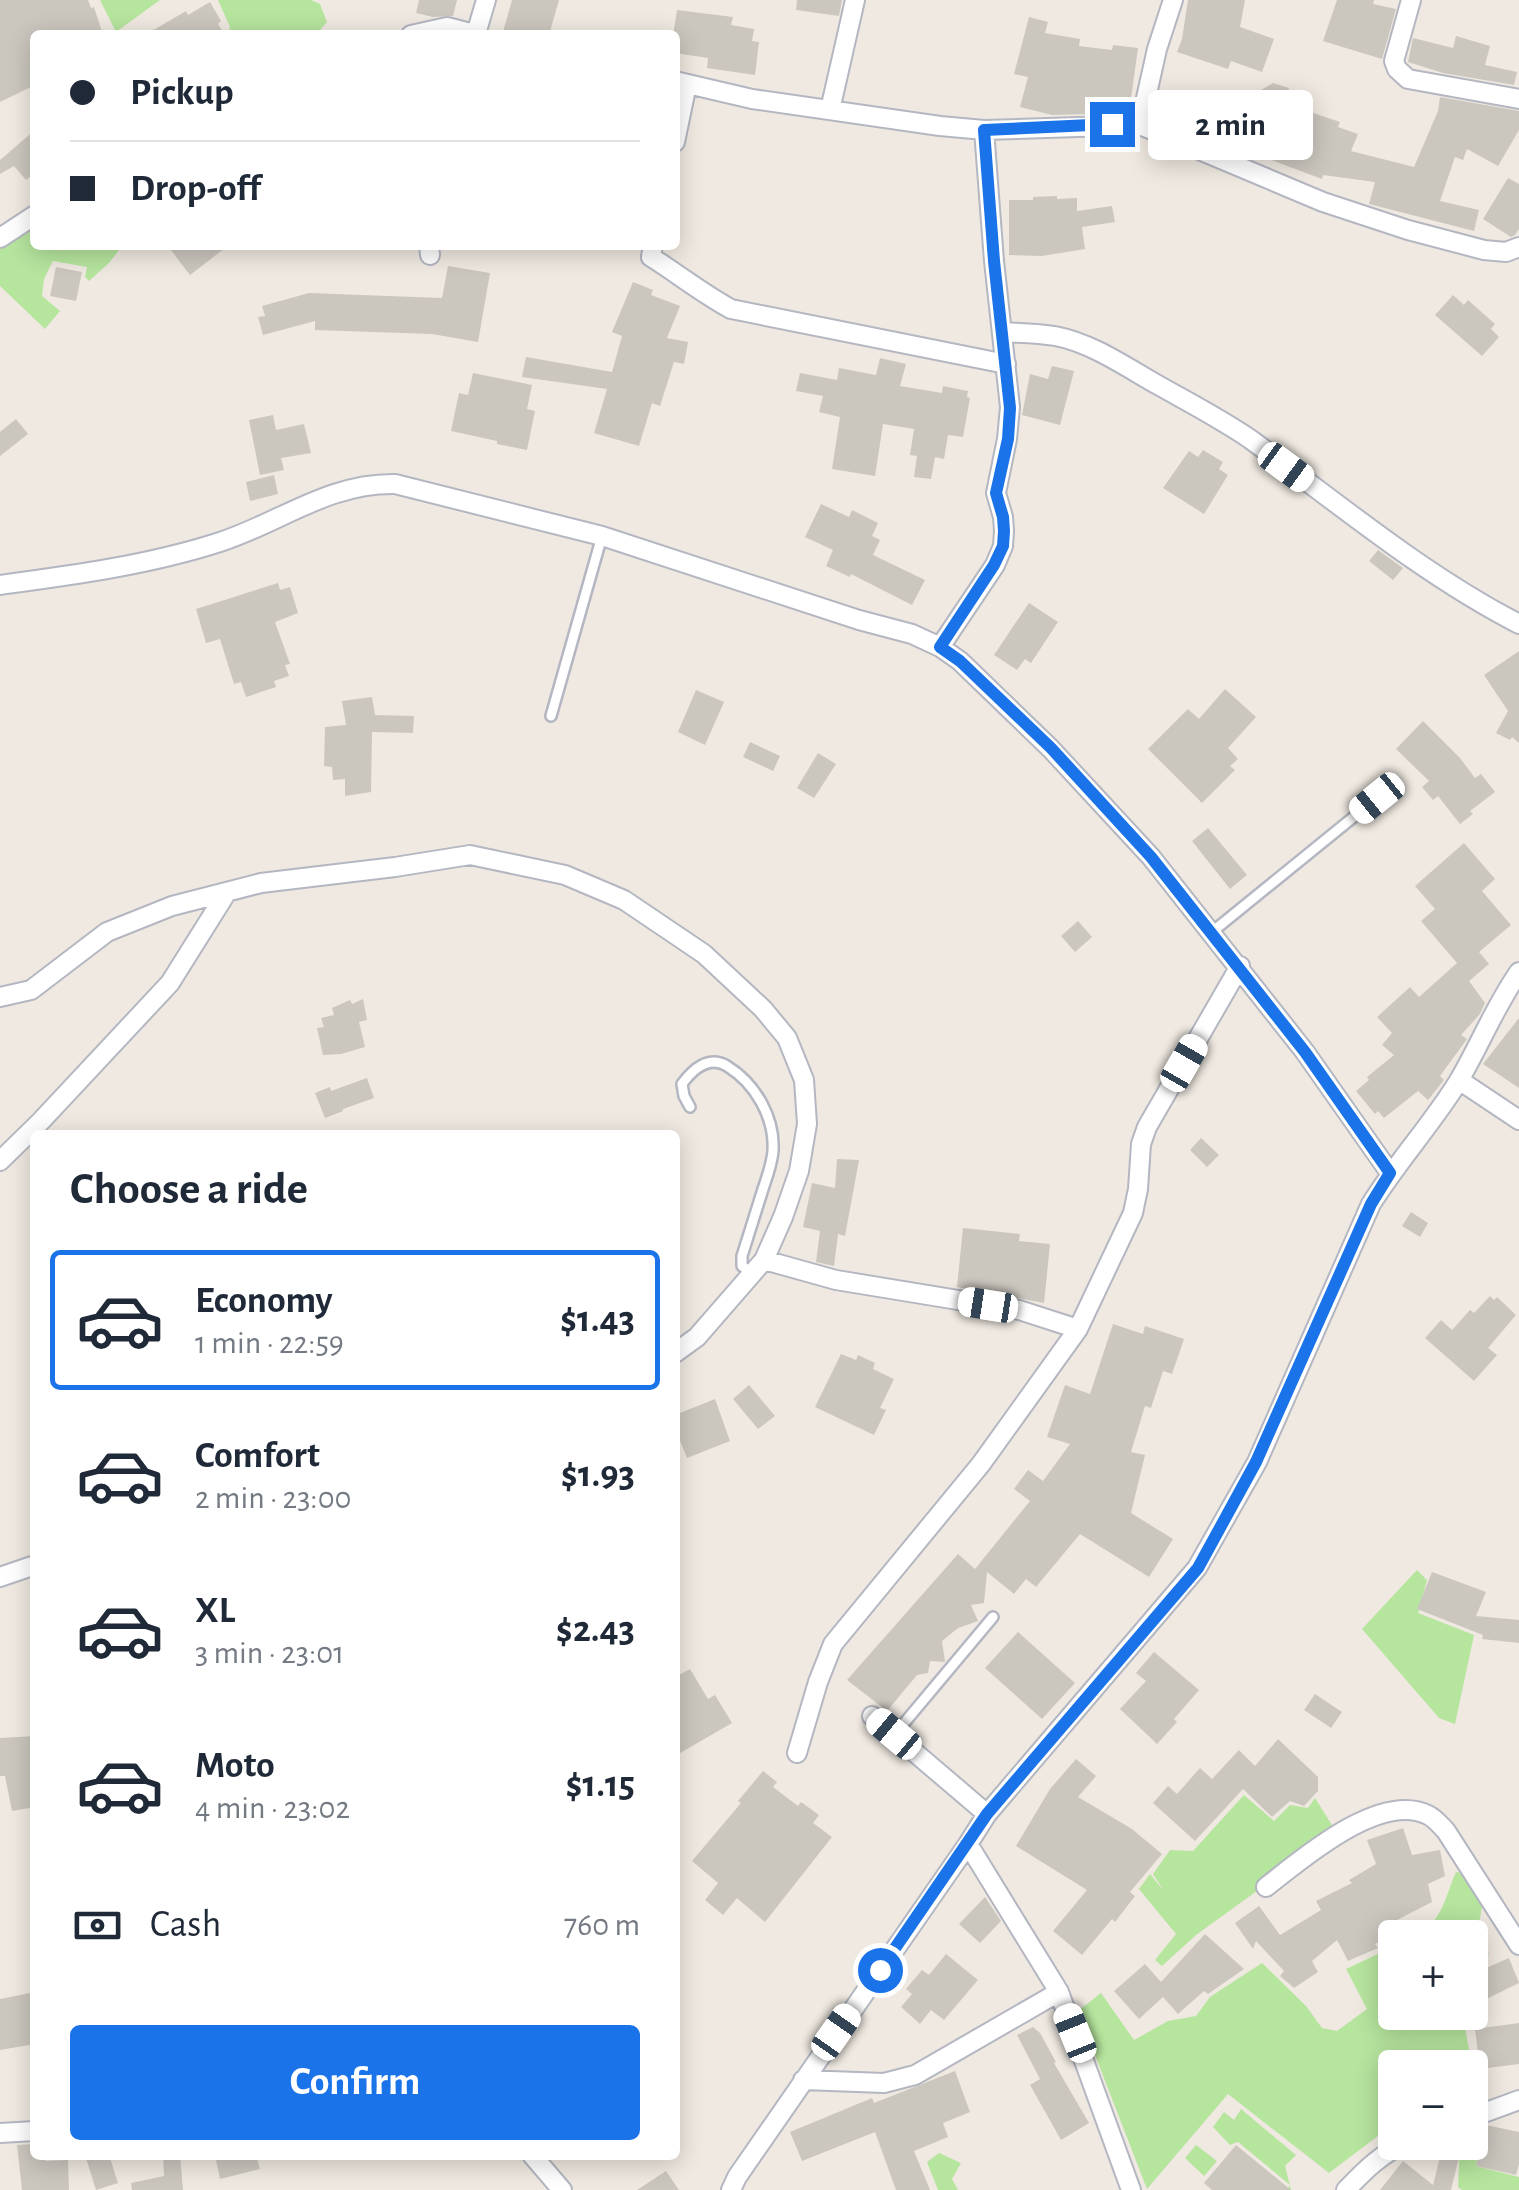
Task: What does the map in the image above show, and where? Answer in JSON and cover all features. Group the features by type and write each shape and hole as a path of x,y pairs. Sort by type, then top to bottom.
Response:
{"street":[{"path":"478,30 486,0"},
{"path":"830,110 855,0"},
{"path":"1140,125 1173,0"},
{"path":"1412,0 1394,61 1397,69 1408,79 1519,99"},
{"path":"434,30 458,30"},
{"path":"681,83 752,99 984,130 1140,125 1323,202 1408,230 1484,250 1506,252 1519,246"},
{"path":"940,647 1003,546 1003,517 996,493 1010,408 984,130"},
{"path":"0,238 30,218"},
{"path":"653,250 651,256 730,308 1006,364"},
{"path":"1002,332 1070,340 1162,388 1246,436 1418,563 1479,604 1519,624"},
{"path":"0,585 96,572 183,553 225,540 347,488 394,484 602,536 912,634 960,661 1051,748 1151,857 1240,966 1390,1173"},
{"path":"0,997 31,990 107,932 172,906 262,883 470,855 565,875 624,900 704,954 763,1009 787,1038 804,1080 806,1124 798,1170 783,1217 758,1267 697,1337 680,1349"},
{"path":"32,1130 170,983 227,892"},
{"path":"796,1753 833,1644 981,1464 1078,1330 1134,1212 1141,1144 1147,1127 1240,966"},
{"path":"731,2190 987,1814 1198,1568 1256,1462 1371,1204 1459,1080 1519,972"},
{"path":"1459,1080 1519,1120"},
{"path":"0,1161 30,1132"},
{"path":"758,1267 1019,1310 1078,1330"},
{"path":"0,1578 30,1567"},
{"path":"872,1716 987,1814"},
{"path":"1266,1887 1348,1828 1398,1810 1424,1812 1446,1831 1519,1946"},
{"path":"968,1844 1059,1992 1131,2190"},
{"path":"803,2080 884,2083 916,2076 1059,1992"},
{"path":"1488,2111 1519,2100"},
{"path":"0,2134 30,2131"},
{"path":"536,2160 562,2190"},
{"path":"1346,2190 1379,2160"}],"lane":[{"path":"551,716 602,536"},
{"path":"1212,932 1377,798"},
{"path":"690,1107 682,1084 706,1062 721,1062 754,1089 768,1119 773,1132 773,1156 742,1256 742,1266 758,1267"},
{"path":"894,1734 992,1617"}],"green space":[{"path":"100,0 160,0 119,30 115,30"},
{"path":"218,0 311,0 320,4 327,22 320,30 229,30"},
{"path":"30,228 30,250 119,250 89,281 85,277 87,267 53,261 44,279 42,296 60,311 45,329 0,286 0,246"},
{"path":"1417,1570 1427,1580 1418,1613 1474,1635 1455,1724 1439,1718 1362,1629"},
{"path":"1244,1795 1274,1821 1290,1805 1308,1808 1315,1798 1337,1833 1196,1935 1162,1966 1155,1960 1176,1934 1139,1889 1150,1874 1164,1891 1153,1874 1170,1850 1193,1851"},
{"path":"1456,1872 1470,1875 1482,1906 1480,1920 1434,1920"},
{"path":"1378,1954 1378,2030 1465,2030 1469,2050 1378,2050 1378,2136 1329,2173 1228,2094 1147,2189 1078,2011 1101,1993 1134,2040 1168,2021 1196,2016 1210,1997 1262,1963 1306,2006 1322,2028 1337,2031 1367,2009 1346,1969"},
{"path":"1241,2109 1296,2155 1285,2166 1290,2185 1238,2142 1230,2145 1213,2127 1224,2112 1234,2120"},
{"path":"1196,2145 1217,2161 1204,2176 1185,2158"},
{"path":"939,2153 961,2163 952,2179 958,2190 938,2190 927,2162"},
{"path":"1459,2160 1477,2160 1476,2166 1519,2177 1519,2190 1458,2187"}],"building":[{"path":"0,0 88,0 101,30 30,30 30,87 0,102"},
{"path":"419,0 457,0 453,16 433,17 416,13"},
{"path":"512,0 559,0 550,30 504,30"},
{"path":"797,0 842,0 839,16 796,10"},
{"path":"1188,0 1245,0 1240,27 1274,39 1262,72 1231,61 1228,69 1177,52"},
{"path":"1337,0 1374,0 1373,4 1396,9 1382,59 1323,41"},
{"path":"210,2 222,30 154,30 186,11 188,15"},
{"path":"677,10 733,17 731,25 754,29 752,41 759,42 755,75 707,68 708,58 680,54 680,30 674,30"},
{"path":"1029,17 1048,22 1045,33 1080,39 1079,46 1138,48 1129,113 1052,115 1020,107 1028,77 1014,74"},
{"path":"1456,36 1490,46 1485,65 1517,72 1514,85 1443,73 1408,62 1413,38 1453,48"},
{"path":"1273,83 1289,88 1285,102 1340,122 1338,127 1358,134 1351,151 1414,167 1440,97 1519,111 1519,130 1498,166 1467,149 1463,160 1455,157 1440,201 1479,210 1474,231 1369,204 1375,182 1323,175 1322,179 1242,149 1243,143 1218,139 1222,113"},
{"path":"30,134 30,177 26,180 14,166 0,174 0,160"},
{"path":"1508,178 1519,184 1519,229 1511,237 1483,219"},
{"path":"1077,198 1077,211 1112,206 1115,222 1082,227 1085,249 1042,256 1009,255 1009,200"},
{"path":"171,250 222,250 190,275"},
{"path":"448,266 490,273 478,342 432,334 315,330 315,321 263,335 258,317 265,316 262,306 309,293 442,298"},
{"path":"56,267 82,272 76,301 50,296"},
{"path":"633,282 653,290 651,295 680,306 667,338 688,342 684,364 674,362 660,406 652,403 639,446 594,433 607,389 522,377 526,357 612,372 622,336 612,332"},
{"path":"1453,295 1464,305 1468,300 1495,324 1491,329 1499,337 1482,356 1435,315"},
{"path":"880,358 906,364 900,386 942,393 943,386 968,391 963,437 948,435 944,459 935,457 931,479 914,477 917,456 910,455 914,429 883,424 875,476 832,469 840,417 819,412 823,396 796,391 800,373 837,380 839,368 876,375"},
{"path":"1052,366 1074,371 1060,425 1022,415 1030,374 1048,379"},
{"path":"473,373 532,385 527,409 535,411 527,450 451,431 459,393 468,395"},
{"path":"273,415 276,430 304,424 311,453 281,458 284,470 260,475 249,420"},
{"path":"16,419 28,434 0,456 0,432"},
{"path":"1203,450 1223,462 1219,469 1228,475 1204,514 1163,488 1189,451 1198,457"},
{"path":"274,475 278,494 250,501 246,482"},
{"path":"821,504 849,517 852,510 878,523 872,536 880,540 873,555 925,580 912,605 851,574 850,577 826,566 833,550 805,537"},
{"path":"1378,550 1403,568 1393,580 1369,561"},
{"path":"278,583 280,590 290,587 298,613 275,622 290,664 285,665 289,676 274,681 276,687 246,697 241,682 234,684 220,639 206,643 196,609"},
{"path":"1029,603 1058,622 1031,663 1025,659 1017,670 994,655"},
{"path":"1519,651 1519,743 1496,733 1508,711 1484,675"},
{"path":"1225,689 1256,717 1228,748 1238,759 1230,766 1235,770 1202,803 1148,749 1188,709 1199,719"},
{"path":"696,690 724,702 705,745 678,732"},
{"path":"372,697 375,715 414,716 413,733 372,732 371,792 345,796 345,779 333,780 332,767 324,766 325,727 346,725 342,701"},
{"path":"1423,721 1475,778 1481,774 1495,792 1460,824 1438,796 1433,800 1422,787 1429,781 1396,749"},
{"path":"750,742 780,756 773,771 743,757"},
{"path":"818,753 836,764 814,798 797,788"},
{"path":"1208,828 1247,875 1230,889 1192,841"},
{"path":"1464,843 1495,879 1482,891 1511,925 1479,952 1489,964 1469,981 1485,1003 1461,1035 1467,1039 1440,1076 1444,1080 1428,1100 1418,1091 1384,1118 1378,1111 1375,1114 1356,1091 1394,1055 1382,1045 1392,1033 1377,1017 1410,987 1419,997 1457,963 1421,921 1435,909 1415,886"},
{"path":"1078,921 1092,937 1075,952 1061,936"},
{"path":"363,999 367,1020 359,1022 365,1047 323,1055 317,1028 324,1027 321,1018 334,1015 332,1008"},
{"path":"1519,1018 1519,1088 1483,1064"},
{"path":"367,1078 374,1098 325,1118 315,1093"},
{"path":"1201,1138 1219,1155 1207,1167 1190,1150"},
{"path":"837,1159 859,1160 845,1236 838,1234 834,1266 816,1262 820,1231 803,1227 812,1183 835,1188"},
{"path":"1411,1212 1428,1223 1420,1237 1402,1226"},
{"path":"963,1228 1020,1234 1019,1241 1050,1244 1044,1303 957,1287"},
{"path":"1490,1296 1494,1300 1497,1297 1516,1315 1488,1348 1497,1355 1474,1381 1425,1338 1441,1320 1452,1330"},
{"path":"1113,1324 1143,1334 1145,1326 1184,1339 1172,1374 1163,1371 1151,1408 1145,1406 1131,1452 1145,1455 1131,1513 1173,1539 1149,1577 1080,1534 1036,1587 1026,1579 1014,1594 987,1572 984,1603 971,1605 978,1621 958,1628 942,1641 945,1662 930,1661 928,1673 917,1675 887,1711 847,1680 958,1554 975,1569 1030,1501 1014,1489 1028,1470 1043,1481 1070,1444 1047,1437 1065,1385 1090,1394"},
{"path":"841,1354 856,1360 858,1355 875,1363 873,1369 894,1379 880,1408 886,1410 874,1435 815,1407"},
{"path":"749,1385 775,1416 758,1429 733,1399"},
{"path":"715,1399 730,1441 687,1458 680,1440 680,1413"},
{"path":"1432,1572 1486,1592 1476,1616 1519,1620 1519,1643 1482,1639 1483,1635 1417,1609"},
{"path":"1018,1632 1075,1683 1042,1719 985,1668"},
{"path":"1154,1652 1199,1690 1157,1744 1120,1709 1146,1681 1136,1673"},
{"path":"690,1669 708,1699 715,1695 732,1723 680,1753 680,1674"},
{"path":"1315,1694 1342,1712 1331,1728 1304,1710"},
{"path":"30,1736 30,1808 12,1811 5,1776 0,1776 0,1738"},
{"path":"1278,1739 1318,1777 1318,1791 1304,1806 1290,1801 1272,1817 1243,1789 1195,1841 1153,1803 1168,1786 1177,1794 1200,1768 1212,1779 1239,1750 1255,1766"},
{"path":"1076,1759 1096,1776 1078,1797 1132,1829 1162,1854 1130,1892 1135,1896 1115,1922 1112,1919 1082,1955 1053,1931 1087,1890 1016,1846 1050,1789"},
{"path":"763,1771 777,1782 773,1787 798,1806 801,1802 819,1815 813,1823 832,1837 765,1922 737,1898 723,1915 705,1900 718,1883 692,1861"},
{"path":"1403,1828 1412,1855 1440,1850 1445,1876 1428,1884 1432,1902 1397,1920 1378,1920 1378,1948 1348,1961 1337,1940 1312,1961 1318,1972 1294,1988 1280,1976 1284,1971 1256,1941 1253,1949 1235,1923 1259,1906 1280,1935 1321,1910 1316,1901 1352,1883 1349,1880 1376,1864 1367,1840"},
{"path":"985,1897 1001,1921 980,1943 959,1924"},
{"path":"1205,1934 1244,1969 1208,1994 1204,1991 1178,2014 1163,1997 1139,2019 1114,1991 1145,1964 1161,1982"},
{"path":"946,1954 978,1980 944,2020 931,2010 920,2024 901,2007 912,1994 906,1989 922,1970 929,1975"},
{"path":"1509,1958 1519,1983 1488,1998 1488,1967"},
{"path":"30,1993 30,2045 0,2050 0,1999"},
{"path":"1519,2023 1519,2064 1488,2068 1488,2050 1478,2050 1475,2030"},
{"path":"1033,2027 1040,2033 1089,2123 1061,2140 1030,2085 1040,2079 1017,2035"},
{"path":"955,2071 970,2112 943,2123 948,2137 914,2151 930,2190 896,2190 875,2132 802,2161 790,2132 872,2098 874,2103"},
{"path":"1488,2125 1519,2132 1516,2175 1476,2166 1477,2160 1488,2160"},
{"path":"30,2144 30,2160 68,2160 69,2190 22,2190 17,2145"},
{"path":"1236,2145 1291,2190 1212,2190 1204,2183"},
{"path":"87,2160 111,2160 118,2183 96,2190"},
{"path":"163,2160 180,2160 183,2190 132,2190 131,2183 164,2176"},
{"path":"216,2160 257,2160 260,2169 220,2179"},
{"path":"1439,2160 1458,2160 1451,2190 1380,2190 1403,2161 1433,2185"},
{"path":"666,2171 679,2190 637,2190"}],"route":[{"path":"880,1970 987,1814 1198,1568 1256,1462 1371,1204 1390,1173 1305,1052 1151,857 1051,748 960,661 940,647 1003,546 1003,517 996,493 1008,439 1010,408 984,130 1112,124"}]}
